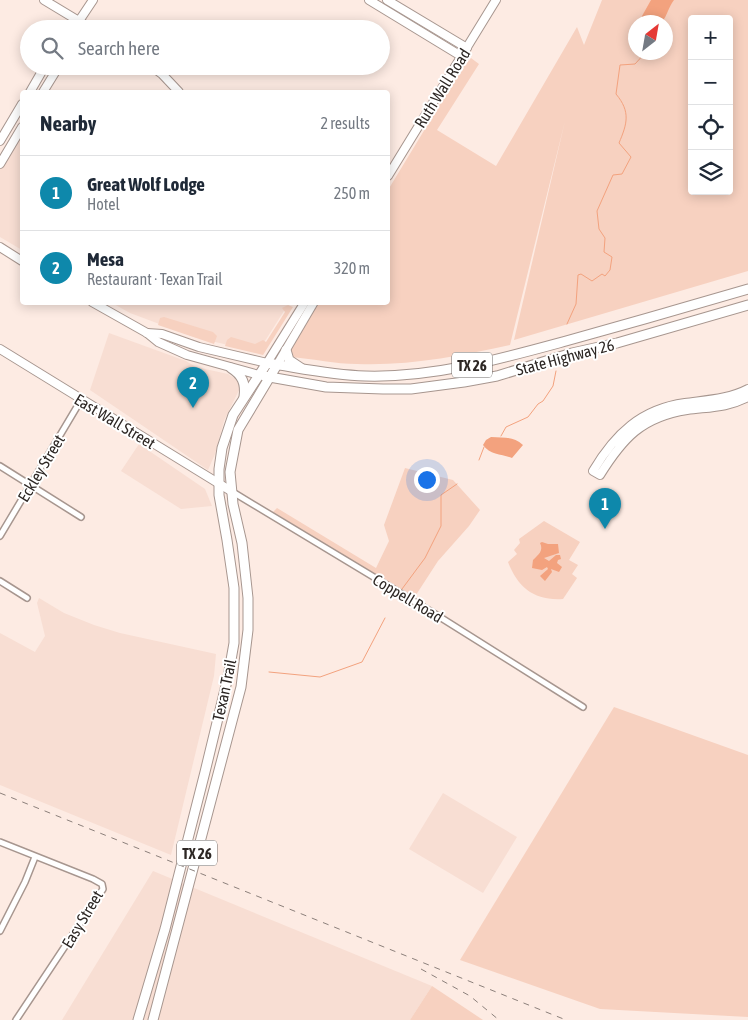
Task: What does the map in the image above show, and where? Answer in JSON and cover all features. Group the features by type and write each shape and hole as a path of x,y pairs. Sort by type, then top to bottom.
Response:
{"main road":[{"name":"State Highway 26","path":"267,363 308,371 366,376 450,369 499,360 748,290"},
{"name":"State Highway 26","path":"259,375 326,387 412,389 436,386 497,376 748,305"},
{"path":"602,331 606,345"},
{"path":"286,350 289,360 308,371"},
{"name":"Texan Trail","path":"138,1020 165,929 198,800 234,643 234,588 228,540 219,495 222,448 228,428 244,398 267,363"},
{"name":"Texan Trail","path":"153,1020 241,686 248,606 242,543 231,491 230,472 238,430 277,365"},
{"path":"231,368 239,374 244,382 244,398"},
{"name":"TX 26","path":"261,392 274,385 287,382 296,383"},
{"path":"234,643 246,644"}],"street":[{"path":"44,0 72,20"},
{"path":"82,20 94,0"},
{"path":"387,0 467,48"},
{"name":"Ruth Wall Road","path":"390,173 496,0"},
{"path":"371,1 462,56"},
{"path":"31,90 41,75"},
{"path":"44,90 53,75"},
{"path":"163,75 177,90"},
{"path":"36,83 41,90"},
{"path":"0,141 20,107"},
{"path":"0,164 20,130"},
{"path":"0,248 20,260"},
{"path":"97,305 147,333 158,342 187,355 259,375"},
{"path":"147,333 162,334 199,347 267,363 303,305"},
{"path":"277,365 312,305"},
{"name":"East Wall Street","path":"0,350 231,491"},
{"path":"748,389 727,397 666,406 646,414 626,428 609,446 593,471 600,475 616,450 631,434 649,422 669,414 688,410 726,406 748,397"},
{"name":"Eckley Street","path":"0,536 81,400"},
{"path":"0,466 81,517"},
{"name":"Coppell Road","path":"231,491 435,614 582,707"},
{"path":"0,581 27,598"},
{"name":"Easy Street","path":"0,842 105,886 16,1020"},
{"path":"0,931 21,891 35,857"}],"shaded area":[{"path":"602,0 748,0 748,271 514,340 565,121 510,345 415,362 349,364 292,357 291,347 318,305 390,305 390,187 465,63 471,58 479,64 437,130 496,166 577,27 584,45"},
{"path":"651,0 674,0 666,15 643,15"},
{"path":"16,138 20,140 20,249 0,237 0,164"},
{"path":"116,305 288,305 258,352 194,337 130,313"},
{"path":"288,305 293,307 263,355 225,346 227,340 231,337 255,344 263,340 266,342 285,312 282,308"},
{"path":"164,317 213,332 217,336 214,344 158,325 160,318"},
{"path":"109,333 186,361 196,367 228,374 237,380 240,388 224,421 215,454 208,470 90,390"},
{"path":"491,437 512,439 523,445 512,458 493,452 483,445"},
{"path":"139,444 205,489 212,506 181,509 121,471"},
{"path":"405,468 453,480 480,510 469,526 438,561 414,598 273,512 277,508 376,568 389,541 384,525"},
{"path":"544,521 580,542 569,560 578,565 572,574 577,578 563,599 544,598 529,591 522,586 508,562 517,554 514,550 520,543 519,539"},
{"path":"540,543 558,544 559,553 544,558 549,561 556,555 560,555 561,559 557,563 562,567 559,572 551,569 552,572 545,581 540,576 548,569 547,567 542,570 532,568 533,560 541,551"},
{"path":"39,598 64,613 94,625 120,633 216,654 214,676 171,855 0,785 0,633 35,652 45,636 37,603"},
{"path":"614,707 748,755 748,1017 600,1009 460,960"},
{"path":"443,793 517,837 483,893 409,849"},
{"path":"153,871 432,986 410,1020 62,1020"},
{"path":"432,986 483,1020 410,1020"}],"waterway":[{"path":"567,324 576,304 578,275 581,274 592,281 602,274 605,276 610,270 612,257 604,252 605,238 599,229 597,211 613,175 622,174 631,157 619,143 626,124 626,112 616,94 620,65 635,64 639,60"},
{"path":"501,436 506,427 528,417 538,404 543,401 553,386 556,371"},
{"path":"479,460 484,447"},
{"path":"402,589 425,558 441,526 441,495 457,484"},
{"path":"269,672 320,677 362,662 385,618"}],"railway":[{"path":"0,793 566,1020"},
{"path":"421,969 470,996 499,1020"}],"place":[{"name":"Mesa","path":"193,408"},
{"name":"Great Wolf Lodge","path":"605,529"}]}
